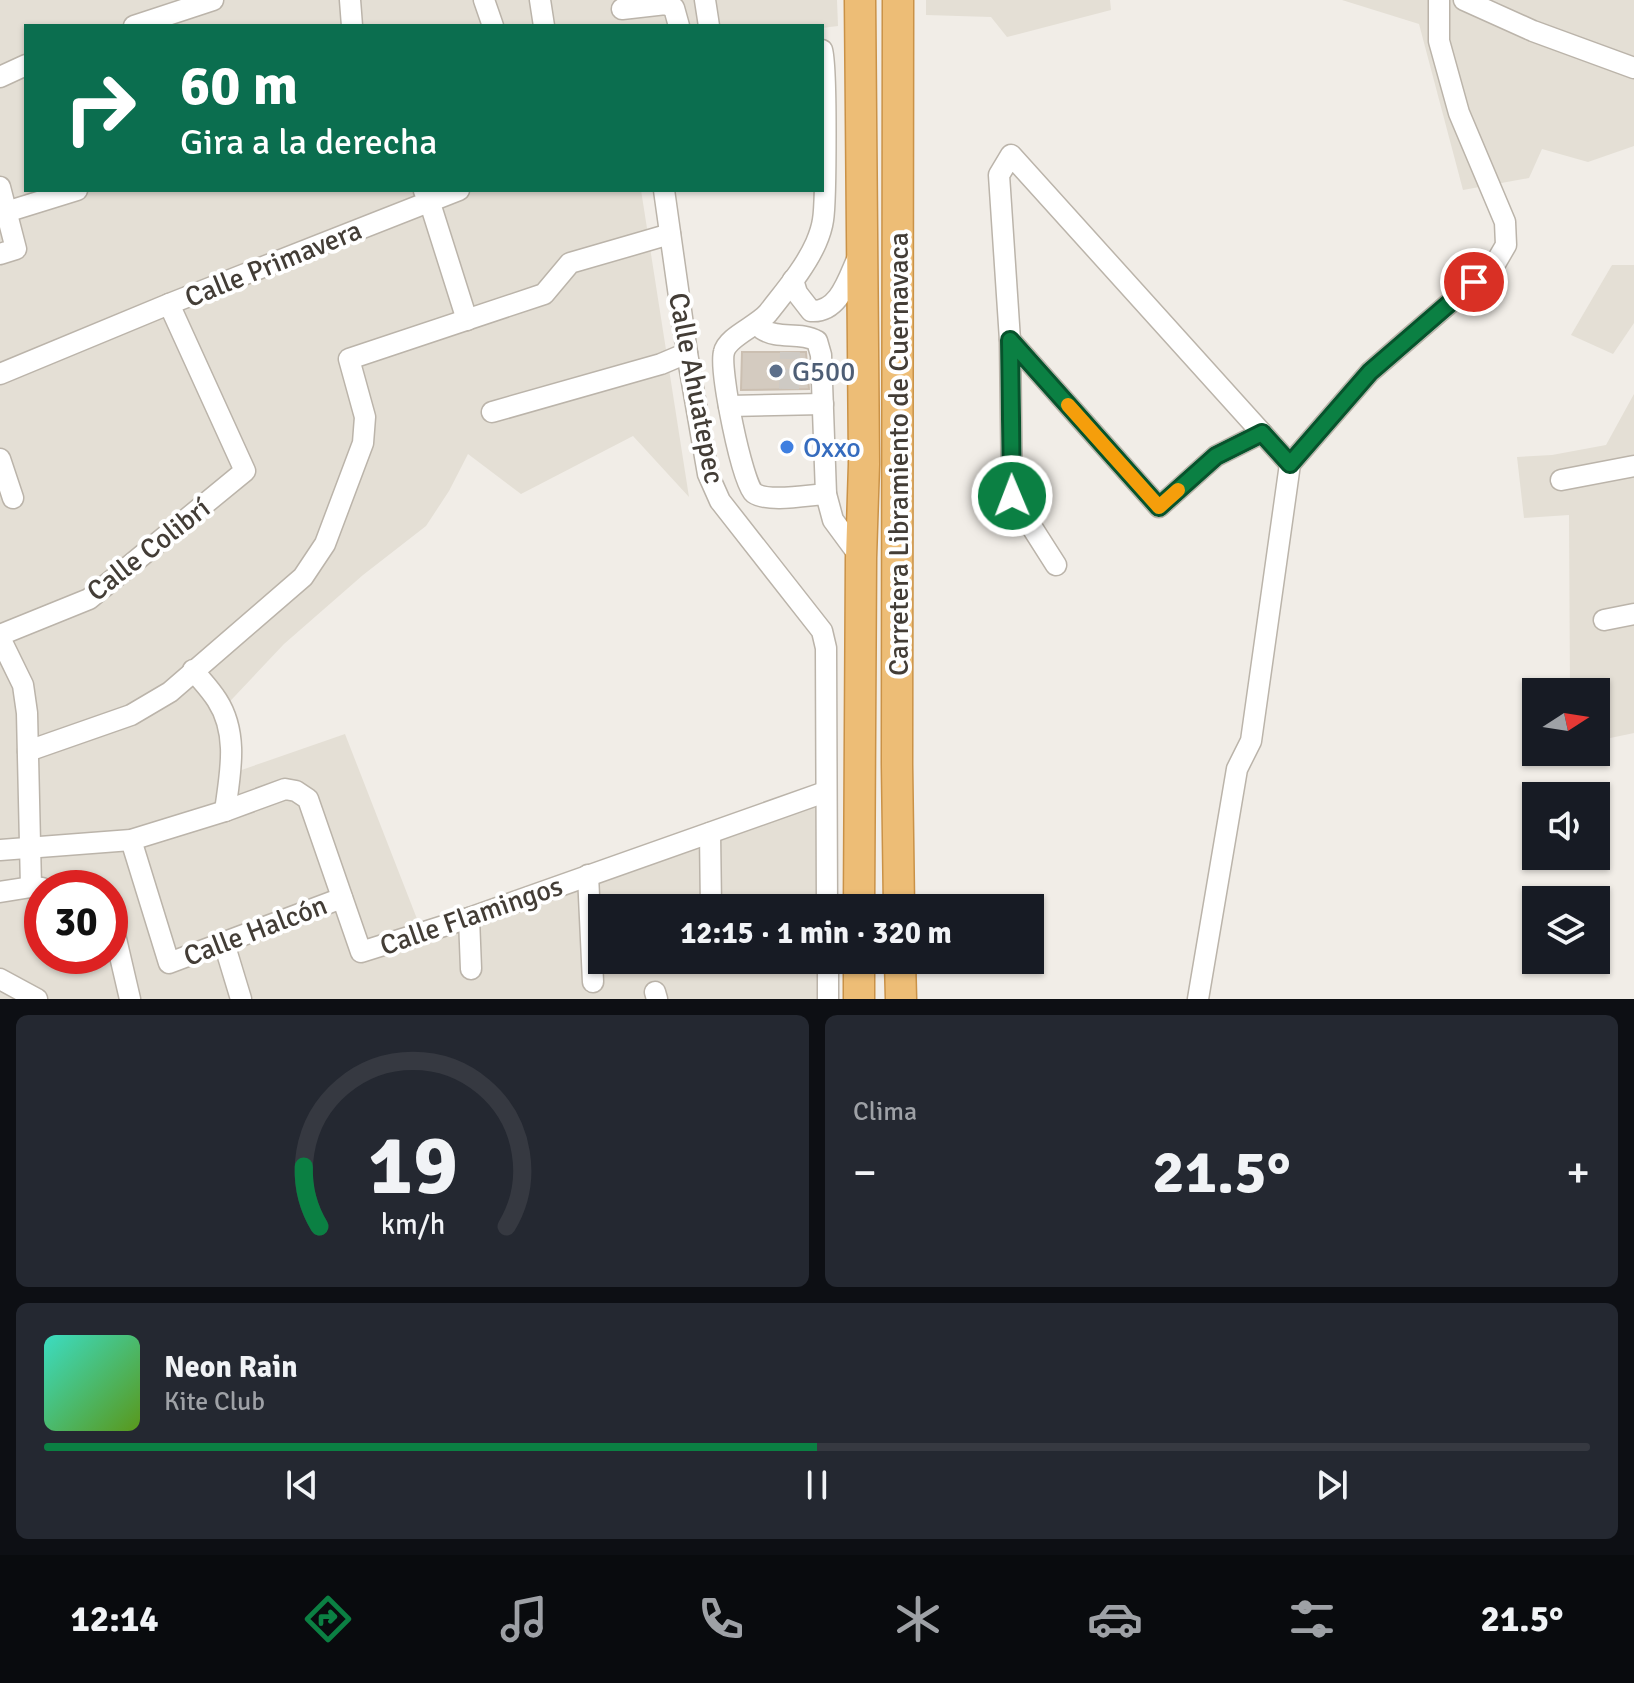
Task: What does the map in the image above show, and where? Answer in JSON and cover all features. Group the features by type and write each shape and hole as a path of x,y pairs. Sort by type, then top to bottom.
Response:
{"highway":[{"name":"Carretera Libramiento de Cuernavaca","path":"859,894 864,464 860,0"},
{"name":"Carretera Libramiento de Cuernavaca","path":"898,0 899,894"},
{"path":"859,974 859,999"},
{"path":"900,974 901,999"}],"street":[{"path":"140,24 213,0"},
{"path":"350,0 352,24"},
{"path":"484,0 492,24"},
{"path":"540,0 544,24"},
{"path":"705,0 709,24"},
{"path":"1198,999 1237,769 1251,741 1290,464 1370,372 1495,264 1506,245 1505,222 1459,113 1439,41 1439,0"},
{"path":"1464,0 1533,31 1634,68"},
{"path":"622,9 666,4 674,8 678,24"},
{"path":"824,53 824,79"},
{"path":"0,77 24,66"},
{"path":"1056,565 1012,496 1010,340 999,175 1011,155 1290,464"},
{"path":"0,187 16,249 0,254"},
{"path":"6,212 71,192"},
{"name":"Calle Primavera","path":"245,471 169,304 426,195 446,192"},
{"name":"Calle Ahuatepec","path":"664,192 708,474 720,501 822,631 826,648 825,792"},
{"path":"823,192 823,218 815,244 793,280 760,322 730,341 724,350 729,406 745,478 754,492 768,498 826,494"},
{"path":"426,195 467,320"},
{"path":"28,751 131,715 170,692 303,577 325,544 363,443 365,417 349,359 544,294 570,263 670,234"},
{"path":"792,343 811,311 830,307 837,301 862,249"},
{"path":"793,280 797,293 811,311"},
{"path":"0,374 169,304"},
{"path":"760,322 762,329 769,334 792,343 808,335 817,341 821,355 826,494 833,520 861,558"},
{"path":"1010,340 1159,507 1216,456 1262,433"},
{"path":"492,412 661,364 687,353"},
{"path":"729,406 788,397 823,404"},
{"path":"0,459 13,498"},
{"path":"1561,480 1634,466"},
{"name":"Calle Colibrí","path":"33,870 29,846 27,713 23,685 0,636 89,599 245,471"},
{"path":"1604,620 1634,614"},
{"path":"193,670 218,701 230,730 232,758 225,811"},
{"name":"Calle Flamingos","path":"0,850 131,840 285,789 296,791 308,799 361,952 469,918 825,792"},
{"path":"825,792 827,894"},
{"path":"710,833 711,894"},
{"name":"Calle Halcón","path":"131,840 169,963 342,898"},
{"path":"588,875 593,982"},
{"path":"0,892 24,889"},
{"path":"469,918 471,969"},
{"path":"224,943 241,999"},
{"path":"124,974 130,999"},
{"path":"828,974 828,999"},
{"path":"0,979 37,999"}],"shaded area":[{"path":"0,0 837,0 838,26 824,28 824,24 24,24 24,192 641,192 689,497 633,436 521,494 468,454 426,526 363,575 284,644 218,714 227,775 345,734 419,924 833,797 833,894 588,894 588,974 833,974 833,999 0,999"},
{"path":"926,0 1110,0 1111,10 1007,37 991,17 926,15"},
{"path":"1342,0 1634,0 1634,146 1588,162 1542,149 1529,178 1463,190 1419,24"},
{"path":"1612,265 1634,265 1634,323 1613,354 1571,335"},
{"path":"1634,394 1634,733 1610,738 1610,678 1570,678 1569,515 1524,518 1517,457 1552,455 1606,445"}],"building":[{"name":"G500","path":"742,352 806,352 809,389 741,390"}],"tunnel":[{"path":"789,389 790,352"}],"slow traffic":[{"path":"1068,405 1159,507 1178,490"}],"place":[{"name":"G500","path":"776,371"},
{"name":"Oxxo","path":"787,447"}],"route":[{"path":"1012,496 1010,340 1159,507 1216,456 1262,433 1290,464 1370,372 1474,282"}]}
